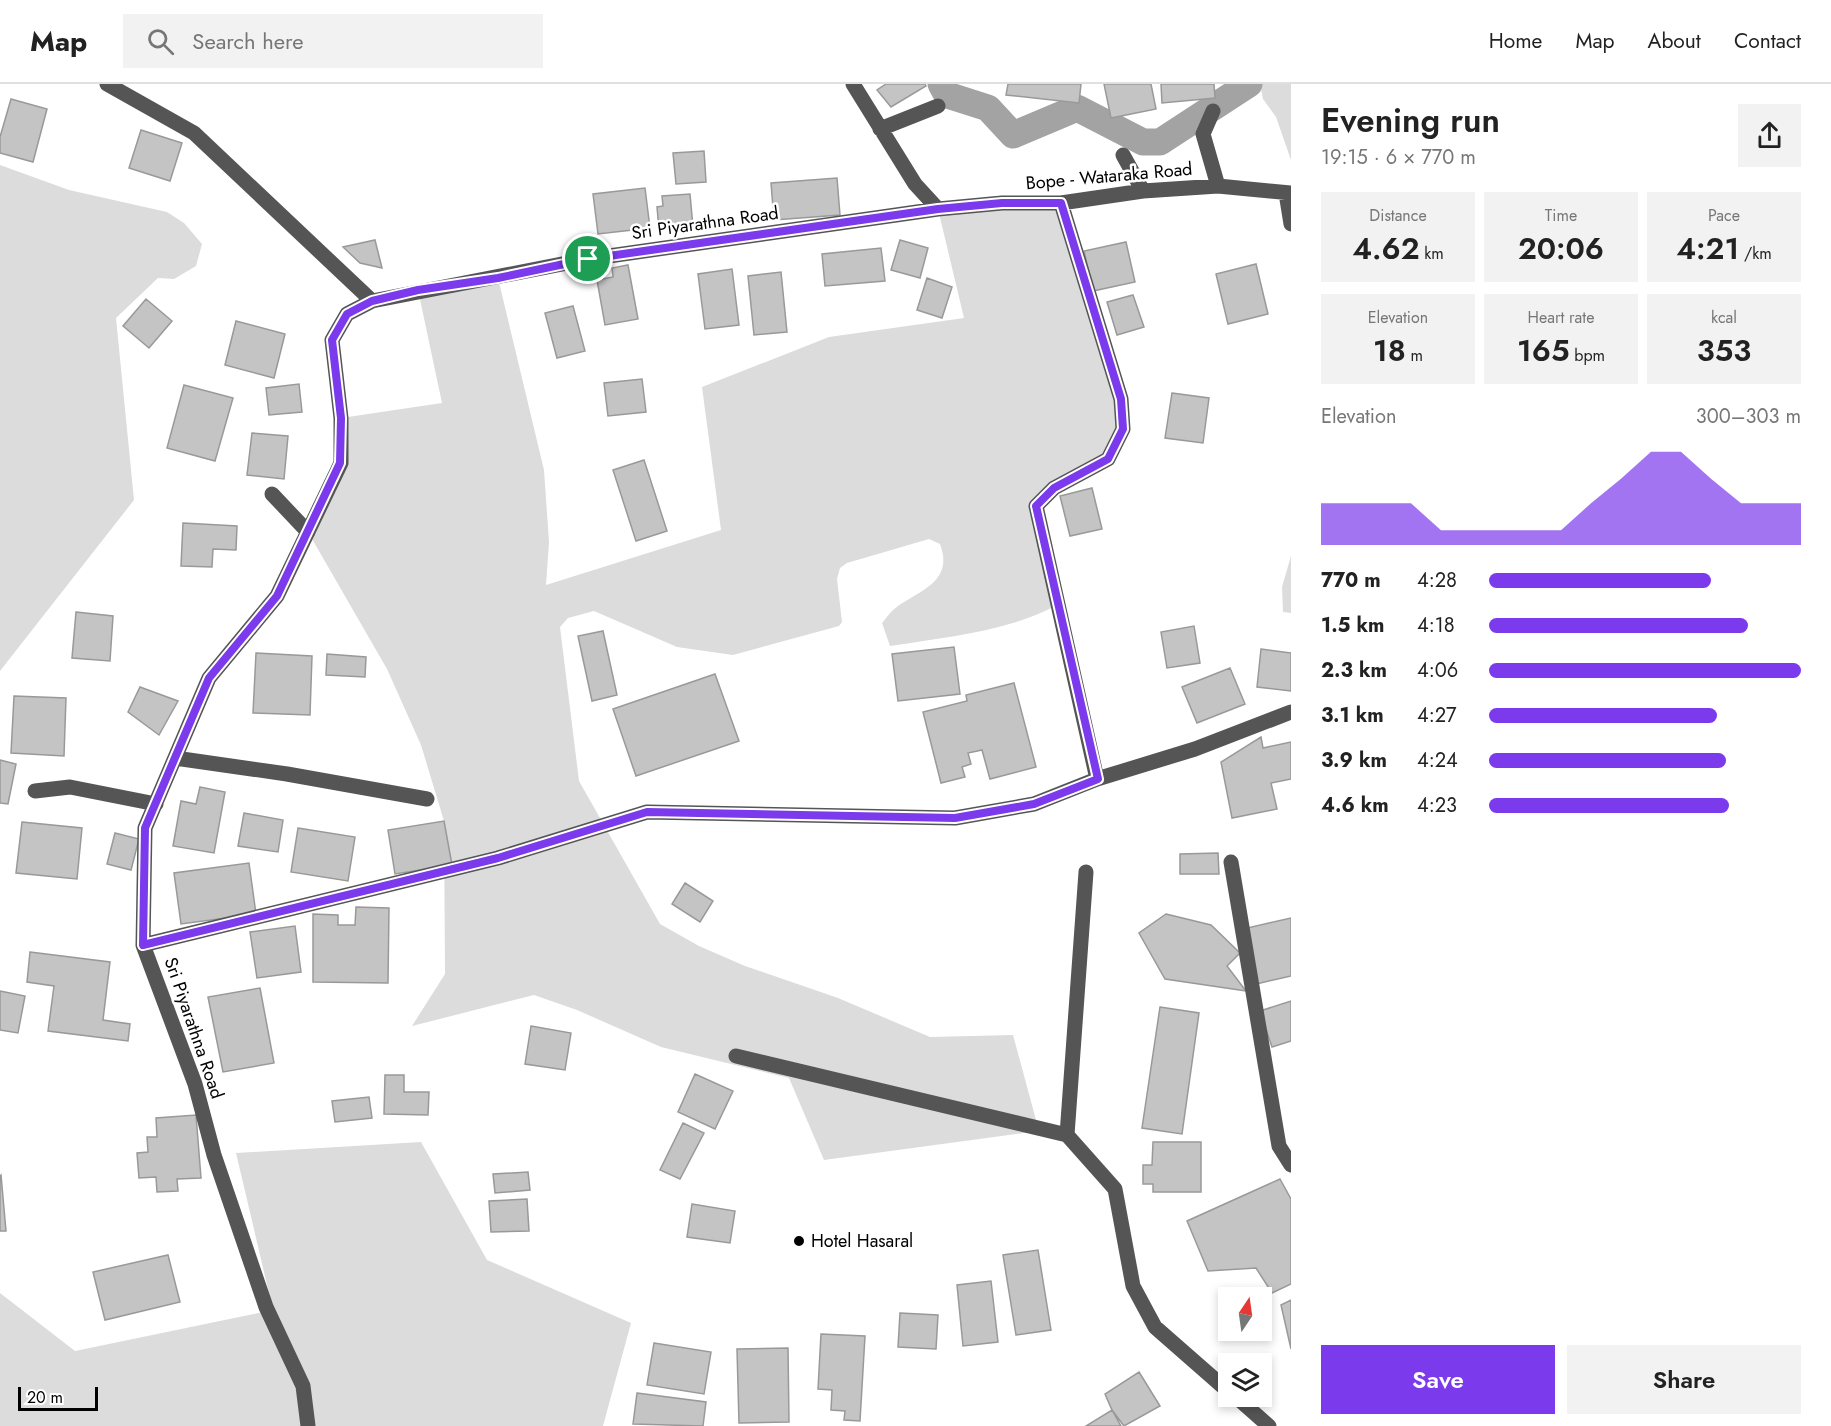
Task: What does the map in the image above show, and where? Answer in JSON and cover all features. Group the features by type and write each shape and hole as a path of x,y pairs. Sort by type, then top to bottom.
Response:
{"street":[{"path":"107,84 194,133 372,301"},
{"path":"853,84 915,184 938,209"},
{"path":"880,129 938,106"},
{"path":"1213,111 1203,134 1218,186"},
{"path":"1123,155 1143,190"},
{"name":"Bope - Wataraka Road","path":"938,209 1002,203 1061,203 1143,190 1218,186 1289,193"},
{"path":"1289,193 1291,224"},
{"path":"1061,203 1121,399 1123,429 1108,459 1054,488 1036,506 1098,779"},
{"name":"Sri Piyarathna Road","path":"308,1426 303,1386 266,1307 214,1155 195,1084 143,945 145,828 209,678 277,596 340,463 341,418 332,340 347,314 372,301 588,259 938,209"},
{"path":"273,494 308,532"},
{"path":"143,945 498,858 647,812 955,818 1034,804 1098,779 1194,749 1291,712"},
{"path":"175,758 287,774 426,799"},
{"path":"35,791 70,787 156,804"},
{"path":"1231,862 1279,1146 1291,1165"},
{"path":"1067,1135 1086,872"},
{"path":"736,1056 1067,1135 1115,1189 1133,1286 1155,1327 1218,1382"},
{"path":"1247,1407 1269,1426"}],"shaded area":[{"path":"1260,84 1291,84 1291,160 1276,117 1263,99"},
{"path":"0,165 69,190 167,212 184,223 202,244 196,266 174,279 158,278 116,318 134,500 0,671"},
{"path":"1061,203 1123,429 1108,459 1036,506 1057,605 1018,622 954,636 890,646 882,623 896,608 933,583 943,567 940,544 929,539 847,563 840,568 837,579 842,622 839,626 733,655 677,647 594,611 568,618 560,627 579,781 660,924 699,946 745,966 838,998 930,1037 1013,1035 1039,1131 824,1160 789,1078 661,1047 577,1010 534,995 412,1026 445,974 444,821 421,745 387,669 308,532 341,463 341,418 442,403 418,290 498,278 544,470 549,542 546,585 721,530 702,387 829,337 964,318 938,209"},
{"path":"1291,556 1291,613 1283,612 1282,587"},
{"path":"421,1142 487,1260 631,1323 603,1426 0,1426 0,1293 75,1351 273,1310 236,1153"}],"building":[{"path":"886,84 925,84 926,86 891,107 877,90"},
{"path":"1008,84 1081,84 1079,103 1006,95"},
{"path":"1104,84 1151,84 1156,109 1111,118"},
{"path":"1161,84 1214,84 1215,98 1162,103"},
{"path":"11,99 47,109 33,162 0,153 0,137"},
{"path":"141,130 182,143 170,181 129,168"},
{"path":"704,151 706,182 676,184 673,153"},
{"path":"837,178 840,215 774,220 771,183"},
{"path":"645,188 650,228 598,234 593,194"},
{"path":"690,194 693,227 659,230 657,207 663,206 662,196"},
{"path":"375,240 382,268 360,263 343,247"},
{"path":"900,240 928,248 920,278 891,270"},
{"path":"1126,242 1135,282 1093,291 1084,251"},
{"path":"881,248 885,281 825,286 822,254"},
{"path":"1256,264 1268,314 1228,324 1216,274"},
{"path":"628,265 638,319 605,325 597,280 613,277 612,268"},
{"path":"732,269 739,325 705,329 698,274"},
{"path":"781,272 787,332 754,335 748,276"},
{"path":"927,278 952,287 942,318 917,310"},
{"path":"1133,295 1144,327 1117,335 1107,302"},
{"path":"146,299 172,321 149,348 123,326"},
{"path":"573,306 585,351 557,358 545,313"},
{"path":"236,321 285,334 274,378 225,365"},
{"path":"642,379 646,412 608,416 604,383"},
{"path":"299,384 302,412 269,415 266,388"},
{"path":"184,385 233,398 215,461 167,448"},
{"path":"1172,393 1209,398 1203,443 1165,438"},
{"path":"252,433 288,436 284,479 247,475"},
{"path":"644,460 667,531 636,541 613,470"},
{"path":"1092,488 1102,529 1070,536 1060,496"},
{"path":"183,523 237,526 236,550 213,549 212,567 181,566"},
{"path":"76,612 113,616 110,661 72,658"},
{"path":"1194,626 1200,663 1167,668 1161,632"},
{"path":"603,631 617,695 592,701 578,636"},
{"path":"954,647 960,694 898,701 892,654"},
{"path":"1261,649 1291,653 1291,691 1257,687"},
{"path":"256,653 312,656 310,715 253,713"},
{"path":"327,654 366,657 365,677 326,675"},
{"path":"1230,668 1245,704 1197,723 1182,687"},
{"path":"715,674 739,741 636,776 613,709"},
{"path":"1014,683 1036,767 990,779 982,750 968,753 971,764 962,767 965,777 941,783 923,712 967,701 966,695"},
{"path":"140,687 178,701 159,735 128,712"},
{"path":"14,696 66,698 64,756 11,753"},
{"path":"1261,737 1263,748 1291,742 1291,779 1271,783 1277,809 1232,818 1221,762"},
{"path":"0,760 16,764 8,804 0,803"},
{"path":"200,787 225,792 214,853 173,846 181,801 196,804"},
{"path":"244,813 283,820 278,852 238,846"},
{"path":"444,821 452,865 395,874 388,830"},
{"path":"22,822 82,828 77,879 16,873"},
{"path":"298,828 355,837 348,881 291,872"},
{"path":"115,833 139,839 131,870 107,864"},
{"path":"1218,853 1219,874 1180,874 1180,854"},
{"path":"249,863 256,914 181,924 174,873"},
{"path":"685,883 713,901 700,922 672,904"},
{"path":"356,907 389,908 388,983 313,982 313,914 338,915 338,925 355,925"},
{"path":"1166,914 1211,925 1240,953 1227,966 1246,991 1165,979 1139,933"},
{"path":"1291,918 1291,976 1256,984 1243,929"},
{"path":"295,926 301,972 257,978 250,932"},
{"path":"30,952 110,962 103,1020 130,1024 128,1041 48,1031 54,986 27,982"},
{"path":"260,988 274,1063 223,1072 208,997"},
{"path":"0,991 25,996 18,1033 0,1030"},
{"path":"1291,1001 1291,1041 1272,1047 1260,1011"},
{"path":"1160,1007 1199,1013 1182,1134 1142,1128"},
{"path":"531,1026 571,1033 565,1070 525,1064"},
{"path":"695,1074 733,1091 715,1129 678,1112"},
{"path":"385,1075 404,1075 404,1092 429,1092 428,1115 384,1114"},
{"path":"369,1097 372,1118 335,1122 332,1101"},
{"path":"196,1115 201,1178 177,1179 178,1191 157,1192 156,1177 139,1178 137,1153 148,1152 147,1137 157,1137 156,1118"},
{"path":"683,1123 704,1133 680,1179 660,1170"},
{"path":"1153,1142 1201,1142 1201,1192 1153,1192 1153,1184 1143,1184 1143,1165 1152,1165"},
{"path":"528,1172 530,1190 495,1193 493,1174"},
{"path":"1,1175 6,1231 0,1231"},
{"path":"1280,1179 1291,1199 1291,1284 1272,1293 1272,1287 1268,1287 1256,1268 1208,1271 1187,1221"},
{"path":"527,1199 529,1231 491,1232 489,1201"},
{"path":"692,1204 735,1211 730,1243 687,1237"},
{"path":"1038,1250 1051,1330 1016,1335 1003,1255"},
{"path":"168,1255 180,1302 105,1320 93,1272"},
{"path":"991,1281 998,1342 963,1346 957,1285"},
{"path":"1291,1300 1291,1349 1281,1305"},
{"path":"900,1313 938,1315 936,1349 898,1347"},
{"path":"821,1334 865,1336 860,1421 844,1420 845,1411 831,1410 832,1390 818,1389"},
{"path":"654,1343 711,1352 704,1394 647,1385"},
{"path":"788,1348 789,1422 739,1423 737,1349"},
{"path":"1139,1372 1160,1406 1124,1426 1112,1410 1105,1394"},
{"path":"637,1393 706,1402 703,1426 633,1424"},
{"path":"1112,1410 1121,1426 1086,1426"}],"waterway":[{"path":"941,84 947,95 988,108 1013,135 1077,108 1143,142 1160,142 1249,84"}],"place":[{"name":"Hotel Hasaral","path":"799,1241"}],"route":[{"path":"1002,203 1061,203 1121,399 1123,429 1108,459 1054,488 1036,506 1098,779 1034,804 955,818 647,812 498,858 143,945 145,828 209,678 277,596 340,463 341,418 332,340 347,314 372,301 418,290 498,278 588,259 938,209 1002,203"}]}
